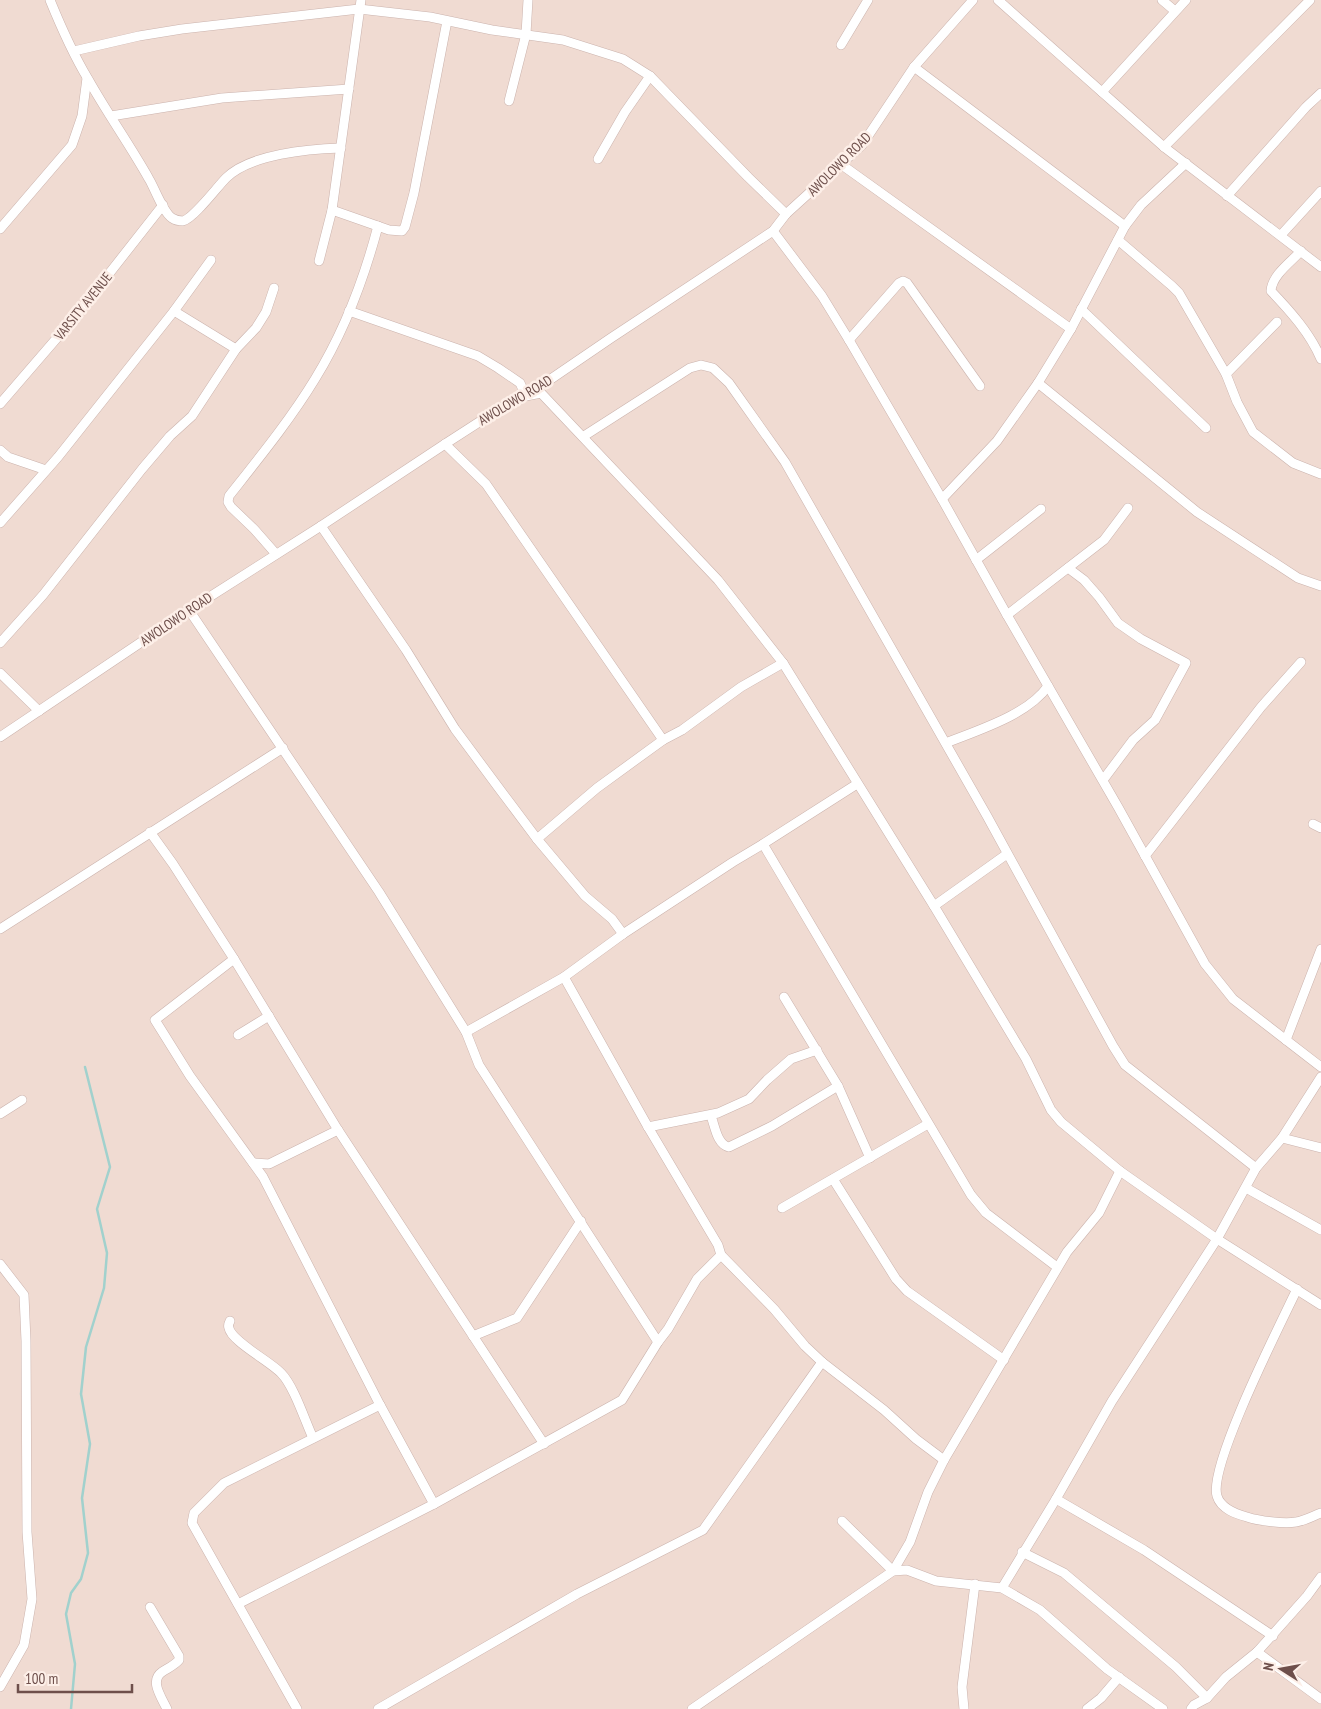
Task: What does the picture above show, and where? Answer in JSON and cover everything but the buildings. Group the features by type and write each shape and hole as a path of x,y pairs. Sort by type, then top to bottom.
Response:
{"street":[{"path":"50,0 87,78 172,218 184,221 213,194 226,178 241,167 261,160 311,149 341,148"},
{"path":"510,101 526,34 528,0"},
{"path":"841,45 868,0"},
{"name":"AWOLOWO ROAD","path":"0,737 189,610 445,444 524,393 526,396 772,231 786,214 862,145 914,67 973,0"},
{"path":"998,0 1164,147 1321,267"},
{"path":"1162,0 1175,11"},
{"path":"1102,92 1186,0"},
{"path":"1164,147 1310,0"},
{"path":"74,51 182,29 360,5 492,30 562,40 622,59 650,76 786,214"},
{"path":"318,261 332,210 360,5"},
{"path":"332,210 396,231 402,231 405,227 418,176 447,21"},
{"path":"914,67 1125,226"},
{"path":"598,159 625,112 650,76"},
{"path":"0,229 72,145 82,116 87,78"},
{"path":"111,116 222,98 349,89"},
{"path":"1227,196 1321,93"},
{"path":"942,498 996,441 1038,383 1070,329 1125,226 1141,204 1186,163"},
{"path":"842,165 1070,329"},
{"path":"1281,235 1321,190"},
{"name":"VARSITY AVENUE","path":"0,404 75,317 163,205"},
{"path":"276,554 231,507 228,502 229,496 287,421 332,348 369,261 378,226"},
{"path":"772,231 822,296 849,340 942,498 1205,964 1233,999 1321,1067"},
{"path":"1118,240 1179,294 1226,374 1252,432 1293,463 1321,474"},
{"path":"1301,251 1275,278 1271,291 1283,302 1310,338 1321,359"},
{"path":"0,523 46,470 174,310 211,260"},
{"path":"849,340 899,283 903,281 907,283 980,386"},
{"path":"0,644 43,594 142,469 170,436 192,416 236,349 256,328 266,312 274,288"},
{"path":"1080,309 1206,428"},
{"path":"174,310 236,349"},
{"path":"349,311 478,356 520,383 526,396 541,393 584,436 718,580 783,663 934,906 1026,1059 1052,1110 1061,1122 1120,1171 1217,1238 1321,1305"},
{"path":"1226,374 1277,322"},
{"path":"584,436 690,368 701,365 713,368 729,383 785,462 946,743 1125,1065 1256,1168"},
{"path":"1038,383 1197,512 1298,578 1321,586"},
{"path":"445,444 486,484 663,740"},
{"path":"0,450 8,457 46,470"},
{"path":"1007,615 1104,540 1128,508"},
{"path":"976,560 1041,509"},
{"path":"321,526 406,650 455,729 537,839 585,896 612,919 623,934"},
{"path":"1068,568 1084,580 1100,597 1118,623 1141,639 1186,664 1155,720 1134,740 1102,780"},
{"path":"189,610 379,892 466,1032 479,1065 658,1342"},
{"path":"1145,856 1261,707 1301,662"},
{"path":"537,839 597,788 663,740 682,730 741,687 783,663"},
{"path":"0,673 39,712"},
{"path":"946,743 1014,714 1042,695 1048,686"},
{"path":"1042,695 1058,704"},
{"path":"0,929 282,748"},
{"path":"466,1032 564,977 623,934 857,784"},
{"path":"150,832 173,864 234,959 338,1130 544,1444"},
{"path":"763,844 971,1195 986,1213 1057,1267"},
{"path":"934,906 1007,854"},
{"path":"1286,1040 1321,949"},
{"path":"234,959 155,1020 190,1076 263,1177 380,1406 434,1504"},
{"path":"564,977 648,1127 718,1245 721,1254 822,1362 944,1460"},
{"path":"784,997 838,1086 870,1158"},
{"path":"238,1035 269,1016"},
{"path":"648,1127 711,1116 749,1099 791,1059 817,1050"},
{"path":"1002,1588 1112,1401 1217,1238 1256,1168 1282,1138 1321,1077"},
{"path":"711,1116 720,1141 729,1147 772,1126 838,1086"},
{"path":"0,1114 22,1100"},
{"path":"782,1208 928,1124"},
{"path":"253,1163 269,1164 338,1130"},
{"path":"1282,1138 1321,1148"},
{"path":"263,1177 269,1164"},
{"path":"692,1709 893,1571 910,1542 928,1492 944,1460 1057,1267 1067,1252 1100,1213 1120,1171"},
{"path":"833,1179 896,1280 906,1291 1004,1360"},
{"path":"1246,1188 1321,1230"},
{"path":"473,1336 516,1318 581,1221"},
{"path":"238,1604 434,1504 622,1400 668,1329 697,1279 721,1254"},
{"path":"0,1264 24,1295 27,1532 32,1599 24,1646 0,1687"},
{"path":"1297,1289 1236,1422 1217,1482 1217,1495 1221,1503 1234,1513 1252,1519 1297,1522 1321,1513"},
{"path":"230,1321 229,1328 232,1335 282,1373 313,1438"},
{"path":"378,1709 577,1594 703,1530 822,1362"},
{"path":"297,1709 192,1523 194,1513 224,1483 380,1406"},
{"path":"1056,1499 1144,1550 1273,1636"},
{"path":"842,1521 893,1571 907,1570 936,1581 961,1585 975,1584 1002,1588 1040,1610 1089,1654 1163,1709"},
{"path":"1022,1552 1064,1573 1169,1661 1207,1698"},
{"path":"1190,1709 1207,1698 1226,1677 1257,1652 1273,1636 1321,1577"},
{"path":"964,1709 962,1687 975,1584"},
{"path":"150,1607 179,1656 177,1662 158,1675 156,1679 167,1709"},
{"path":"1257,1652 1321,1700"},
{"path":"1087,1709 1102,1698 1119,1677"}],"shaded area":[{"path":"0,0 1321,0 1321,1709 0,1709"}],"waterway":[{"path":"71,1709 75,1664 66,1614 71,1593 81,1579 88,1553 82,1498 90,1444 81,1394 86,1347 104,1288 107,1253 97,1209 110,1167 85,1067"}]}
